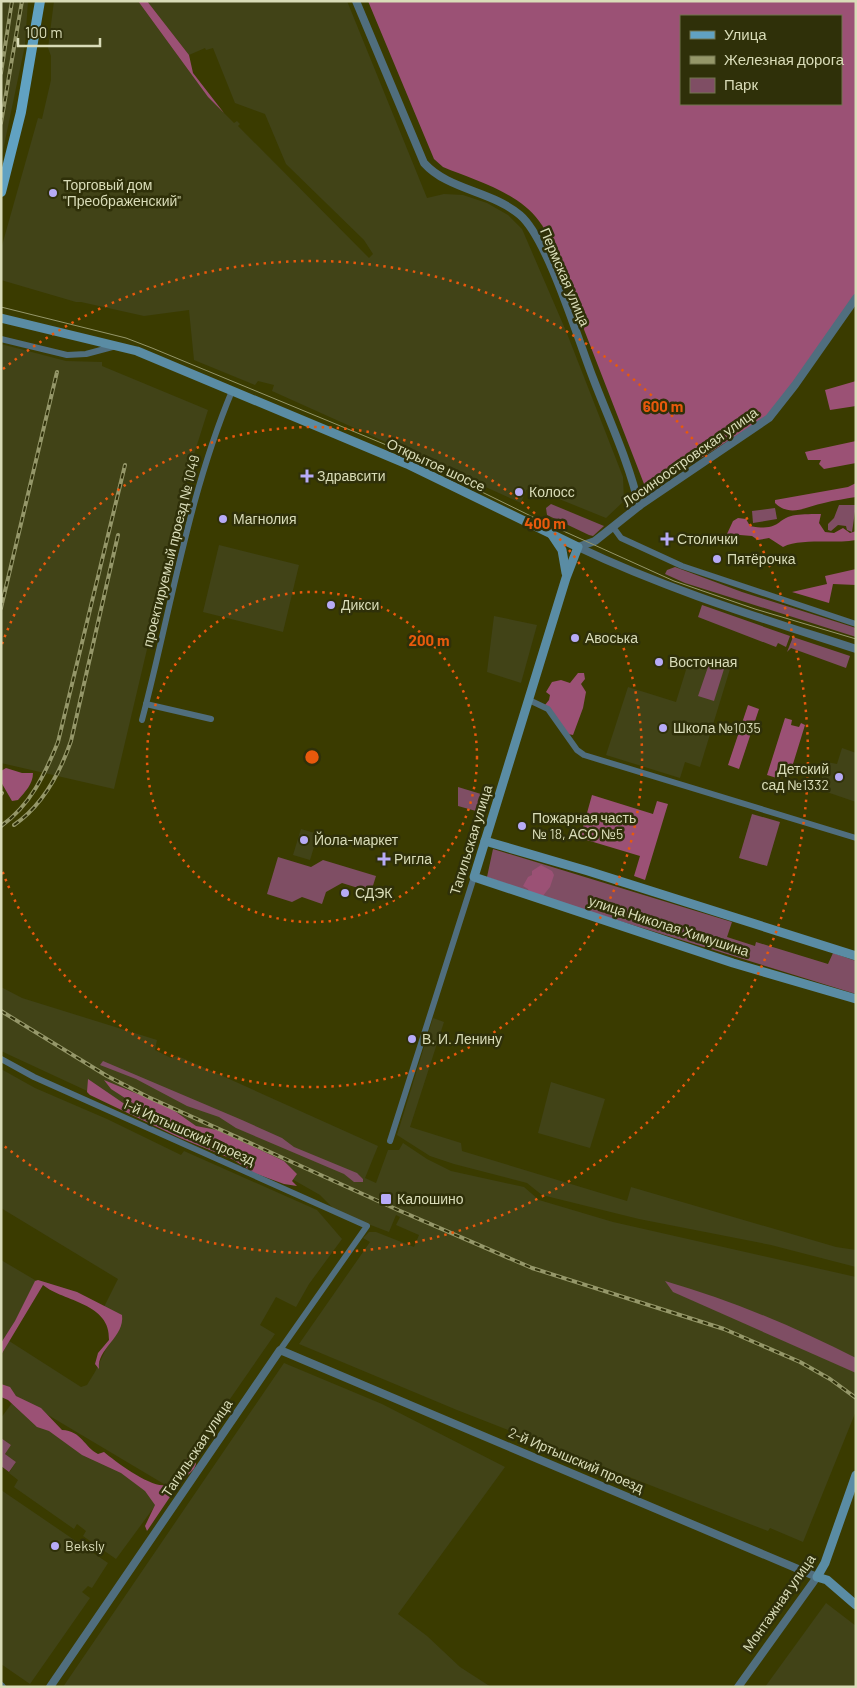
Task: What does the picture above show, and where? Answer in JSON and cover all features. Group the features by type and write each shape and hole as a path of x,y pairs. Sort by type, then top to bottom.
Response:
{"main road":[{"path":"1,191 23,104 39,1"},
{"name":"Открытое шоссе","path":"1,318 137,351 407,464 578,547"},
{"path":"552,535 565,558 566,578"},
{"name":"Тагильская улица","path":"474,877 566,578 578,547"},
{"name":"улица Николая Химушина","path":"485,841 588,871 856,956"},
{"name":"улица Николая Химушина","path":"474,877 738,964 856,999"},
{"name":"Монтажная улица","path":"817,1576 825,1563 856,1475"},
{"name":"2-й Иртышский проезд","path":"817,1576 827,1580 856,1605"}],"street":[{"name":"Пермская улица","path":"356,1 424,163 439,176 505,205 520,215 534,233 559,290 624,459 639,506"},
{"name":"Лосиноостровская улица","path":"578,547 590,544 639,506 769,418 795,385 856,298"},
{"path":"1,339 67,355 86,354 117,346"},
{"name":"проектируемый проезд № 1049","path":"142,720 193,509 208,456 232,391"},
{"path":"613,527 621,538 682,566 856,624"},
{"name":"Открытое шоссе","path":"578,547 636,574 701,599 856,649"},
{"path":"529,700 548,709 578,750 584,755 856,838"},
{"path":"146,704 211,719"},
{"name":"Тагильская улица","path":"390,1141 474,877"},
{"name":"1-й Иртышский проезд","path":"1,1059 34,1077 367,1226"},
{"name":"Тагильская улица","path":"50,1687 367,1226"},
{"name":"2-й Иртышский проезд","path":"280,1350 817,1576"},
{"name":"Монтажная улица","path":"738,1687 817,1576"}],"shaded area":[{"path":"2,1 28,1 25,45 1,160"},
{"path":"54,1 138,1 208,97 234,123 237,121 240,124 238,126 369,258 373,254 364,240 286,164 265,114 235,103 213,48 206,50 205,48 189,55 147,1 347,1 427,198 444,194 463,195 487,203 508,215 522,229 566,331 623,477 624,501 606,518 532,488 526,490 521,503 272,391 274,385 258,381 255,385 194,360 189,310 144,316 76,302 1,280 1,249 38,118 42,119 51,80 51,56 48,48"},
{"path":"138,1 147,1 189,55 193,73 224,113 208,97"},
{"path":"368,1 856,1 856,296 769,415 650,490 646,489 541,223 520,202 508,195 443,167 434,159"},
{"path":"1,344 66,361 102,362 102,366 208,410 190,467 114,789 1,763"},
{"path":"856,381 856,406 830,410 825,390"},
{"path":"856,441 856,463 824,469 819,464 821,460 808,460 805,452"},
{"path":"856,483 856,497 818,504 799,510 787,510 775,503 775,500 848,487"},
{"path":"821,514 819,523 825,532 834,533 843,528 850,533 856,531 856,540 808,542 790,544 783,547 769,538 758,540 752,536 728,536 727,534 733,521 738,518 746,519 750,526 768,527 796,515"},
{"path":"219,545 299,565 283,632 203,612"},
{"path":"856,569 856,585 833,584 829,603 792,592 827,584 825,576"},
{"path":"494,616 537,625 521,683 487,672"},
{"name":"Школа №1035","path":"690,657 730,669 700,767 685,762 680,778 606,755 628,687 676,702"},
{"path":"578,673 584,673 585,679 581,684 586,692 583,708 573,735 568,734 545,705 550,695 546,692 552,682 561,680 570,683"},
{"path":"748,705 759,709 739,769 728,765"},
{"path":"785,718 792,720 791,725 799,727 801,723 805,725 789,777 782,775 780,779 767,775"},
{"name":"Детский сад №1332","path":"842,748 856,753 856,802 818,789 827,762 837,764"},
{"path":"6,768 22,773 33,773 30,784 18,800 12,801 1,782 1,771"},
{"path":"592,795 653,814 657,801 668,804 645,880 634,876 640,856 580,838"},
{"path":"301,829 318,834 310,860 293,855"},
{"path":"541,865 552,871 554,875 550,887 542,897 529,892 523,886 528,877 532,875 532,871"},
{"path":"1,987 22,998 157,1040 155,1050 171,1058 178,1056 378,1146 365,1178 376,1183 388,1150 399,1150 403,1143 427,1159 451,1171 524,1187 539,1200 613,1222 856,1277 856,1411 803,1542 770,1528 768,1531 457,1410 299,1344 370,1242 363,1238 369,1232 376,1232 414,1247 419,1235 396,1225 400,1217 396,1215 389,1232 368,1224 334,1209 320,1195 285,1175 277,1179 1,1051"},
{"path":"433,1018 444,1022 410,1127 461,1143 462,1151 627,1201 631,1187 836,1247 856,1250 856,1267 771,1245 639,1219 542,1195 527,1183 430,1156 397,1135"},
{"path":"1,1069 35,1088 107,1119 181,1155 184,1151 317,1210 342,1239 309,1284 296,1307 276,1297 260,1325 275,1334 169,1487 1,1387 1,1260 40,1283 6,1339 81,1387 87,1385 95,1372 118,1324 100,1315 118,1279 1,1208"},
{"path":"88,1079 142,1115 156,1118 111,1089 104,1080 169,1107 196,1126 217,1130 284,1161 297,1174 292,1181 297,1186 284,1184 254,1173 232,1159 180,1138 90,1095 87,1092"},
{"path":"551,1082 605,1099 590,1148 538,1133"},
{"path":"38,1280 77,1292 122,1315 122,1323 102,1355 99,1369 95,1364 98,1353 109,1340 108,1328 102,1318 85,1305 52,1291 43,1285 1,1355 1,1343 15,1321 35,1281"},
{"path":"284,1363 382,1404 505,1467 398,1614 427,1636 460,1667 491,1687 63,1687"},
{"path":"1,1384 10,1387 16,1396 41,1408 62,1430 74,1433 93,1451 98,1454 104,1452 151,1483 165,1485 173,1481 188,1458 193,1459 196,1464 194,1469 178,1485 147,1531 145,1526 155,1505 145,1491 121,1473 82,1455 49,1431 37,1427 8,1400 1,1397"},
{"path":"12,1403 163,1495 116,1559 83,1536 86,1531 77,1524 74,1529 14,1487 18,1480 9,1473 16,1462 5,1454 11,1445 1,1438 1,1418"},
{"path":"1,1490 108,1563 92,1588 88,1586 82,1592 90,1598 30,1684 1,1664"},
{"path":"826,1603 856,1626 856,1687 765,1687"}],"green space":[{"path":"551,504 604,526 593,536 589,535 547,515 546,508"},
{"path":"839,505 856,505 852,532 847,530 846,526 838,525 831,531 828,530 828,524 834,518"},
{"path":"775,508 777,519 753,523 752,511"},
{"path":"675,567 742,592 856,628 856,637 685,583 665,574 667,570"},
{"path":"702,605 790,636 786,647 778,643 776,647 698,617"},
{"path":"793,637 850,656 846,668 791,648 787,652"},
{"path":"709,664 724,669 714,701 698,696"},
{"path":"458,787 481,794 483,798 480,810 476,811 458,806"},
{"path":"752,814 780,822 767,866 739,858"},
{"path":"493,849 732,922 727,937 755,946 756,942 828,964 833,953 856,961 856,994 542,897 487,877"},
{"path":"278,857 311,867 323,860 376,876 371,892 342,883 326,892 322,904 302,897 292,902 267,894"},
{"path":"103,1061 282,1138 294,1147 357,1173 363,1179 363,1182 354,1182 344,1174 236,1128 219,1117 187,1106 136,1079 100,1065"},
{"path":"665,1281 690,1288 786,1325 856,1358 856,1373 673,1292"},
{"path":"1,1438 11,1445 5,1454 16,1462 9,1472 1,1466"}],"tram line":[{"path":"1,307 126,338 152,348 384,444 539,520 674,581 755,609 856,639"}],"railway":[{"path":"1,73 12,1"},
{"path":"1,123 22,1"},
{"path":"1,608 57,372"},
{"path":"1,826 20,809 36,789 58,742 125,465"},
{"path":"14,825 34,808 49,788 62,765 71,741 118,535"},
{"path":"1,1011 107,1076 148,1097 398,1210 532,1268 724,1329 800,1362 830,1379 856,1398"}],"place":[{"name":"Торговый дом \"Преображенский\"","path":"53,193"},
{"name":"Здравсити","path":"307,476"},
{"name":"Колосс","path":"519,492"},
{"name":"Магнолия","path":"223,519"},
{"name":"Столички","path":"667,539"},
{"name":"Пятёрочка","path":"717,559"},
{"name":"Дикси","path":"331,605"},
{"name":"Авоська","path":"575,638"},
{"name":"Восточная","path":"659,662"},
{"name":"Школа №1035","path":"663,728"},
{"name":"Детский сад №1332","path":"839,777"},
{"name":"Пожарная часть № 18, АСО №5","path":"522,826"},
{"name":"Йола-маркет","path":"304,840"},
{"name":"Ригла","path":"384,859"},
{"name":"СДЭК","path":"345,893"},
{"name":"В. И. Ленину","path":"412,1039"},
{"name":"Калошино","path":"386,1199"},
{"name":"Beksly","path":"55,1546"}]}
